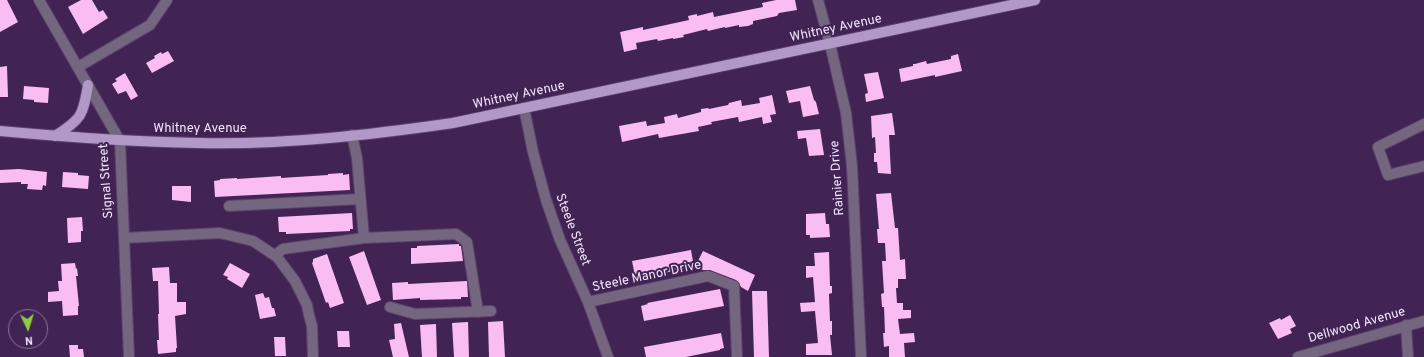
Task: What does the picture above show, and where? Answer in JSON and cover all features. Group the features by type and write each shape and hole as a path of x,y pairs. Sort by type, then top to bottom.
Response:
{"main road":[{"name":"Whitney Avenue","path":"0,131 120,141 200,143 273,142 376,134 453,123 1034,0"},
{"path":"55,136 69,127 81,115 88,85"}],"street":[{"name":"Signal Street","path":"39,0 120,141 129,357"},
{"path":"78,67 150,25 167,0"},
{"name":"Rainier Drive","path":"818,0 846,113 852,166 861,357"},
{"name":"Steele Street","path":"524,108 533,152 546,200 560,240 588,302 608,357"},
{"path":"1424,124 1378,147 1388,175 1424,166"},
{"path":"352,135 357,158 364,238"},
{"path":"229,206 360,200"},
{"path":"124,238 220,233 253,241 274,255 295,280 307,305 312,326 313,357"},
{"path":"274,255 283,249 364,238 456,234 467,242 478,312"},
{"name":"Steele Manor Drive","path":"588,302 708,276 714,278 734,286 737,357"},
{"path":"390,307 415,314 491,312"},
{"name":"Dellwood Avenue","path":"1298,357 1424,320"},
{"path":"1406,325 1408,357"}],"building":[{"path":"0,0 7,0 18,22 0,32"},
{"path":"81,0 92,0 99,12 103,10 108,18 83,34 68,7"},
{"path":"776,0 795,0 797,10 779,13 777,16 753,21 753,24 748,26 739,27 739,25 708,31 707,29 683,35 684,37 658,41 657,39 636,43 637,49 624,52 620,32 643,27 643,30 689,20 688,16 697,14 697,16 713,12 714,17 763,7 762,3"},
{"path":"168,51 174,61 152,73 146,63 155,58 154,56 161,52 162,54"},
{"path":"958,54 962,71 901,82 899,69 926,61 927,64 951,59 951,56"},
{"path":"7,66 8,97 0,97 0,67"},
{"path":"878,72 884,98 866,102 865,94 868,93 864,74"},
{"path":"125,73 138,96 131,100 126,91 118,94 112,84 117,81 115,79"},
{"path":"24,86 49,88 48,103 34,102 34,100 23,99"},
{"path":"810,86 819,114 803,117 800,101 789,103 786,91"},
{"path":"772,95 776,114 770,115 772,122 763,124 762,117 739,122 738,117 711,122 712,124 698,127 699,131 659,138 658,134 622,142 619,126 646,121 647,126 665,123 664,117 677,114 678,118 701,112 701,109 728,105 729,103 741,100 742,106 760,103 759,98"},
{"path":"892,113 895,135 889,135 891,174 878,173 877,162 874,162 874,153 876,153 875,137 872,138 871,116"},
{"path":"820,129 824,155 809,156 806,138 798,139 797,131"},
{"path":"19,169 47,172 46,186 43,185 42,190 27,189 28,184 21,184 21,182 0,183 0,170"},
{"path":"63,172 78,173 78,175 89,176 88,189 62,187"},
{"path":"343,173 343,175 349,174 350,190 215,197 214,181 220,179 281,176 281,178"},
{"path":"172,186 191,186 191,202 172,200"},
{"path":"891,193 895,228 898,228 900,260 905,259 906,279 898,279 898,288 896,288 897,303 903,303 903,310 911,310 911,318 898,319 900,334 914,333 915,342 904,343 905,357 889,357 889,346 884,347 884,307 882,307 881,294 884,293 882,261 886,261 885,243 878,243 877,229 879,229 876,194"},
{"path":"352,213 353,229 350,229 350,231 286,234 286,232 279,232 278,217"},
{"path":"825,213 826,224 829,224 830,237 810,238 810,235 806,235 806,214"},
{"path":"82,217 83,231 81,231 81,242 68,243 67,218"},
{"path":"459,244 459,246 461,246 463,261 411,264 411,248 417,248 417,246"},
{"path":"691,250 694,267 639,278 638,276 635,276 632,261"},
{"path":"364,251 381,300 367,305 349,257"},
{"path":"703,251 755,275 748,291 741,287 736,280 710,270 703,270 695,267"},
{"path":"829,252 830,286 832,286 832,293 829,294 830,321 832,321 832,335 830,335 832,355 806,355 806,344 818,343 815,311 801,312 800,303 815,302 813,277 806,278 806,266 815,266 814,253"},
{"path":"327,254 344,303 330,308 328,302 326,303 312,263 313,259"},
{"path":"75,263 78,276 76,276 79,306 78,315 63,316 62,301 48,302 48,292 59,291 58,281 62,281 61,264"},
{"path":"230,263 250,274 242,288 223,275"},
{"path":"169,267 170,283 177,283 177,302 186,302 186,314 175,316 176,352 158,354 158,281 153,281 152,268"},
{"path":"467,281 468,297 461,297 461,299 420,300 420,298 393,300 392,283 408,282 408,284"},
{"path":"720,289 724,306 644,321 641,306 648,304 647,303"},
{"path":"752,291 767,291 769,357 754,357"},
{"path":"263,293 265,298 269,297 276,316 260,319 255,295"},
{"path":"1290,315 1296,326 1290,329 1292,333 1278,339 1269,323 1280,318 1281,320"},
{"path":"503,321 505,357 489,357 488,322"},
{"path":"468,322 469,357 454,357 452,323"},
{"path":"401,323 409,357 393,357 389,340 395,339 394,324"},
{"path":"436,324 437,357 422,357 420,325"},
{"path":"337,331 349,331 350,347 338,347"},
{"path":"721,333 724,348 720,350 686,357 646,357 644,347"},
{"path":"274,337 285,337 286,356 275,356"},
{"path":"69,345 78,345 78,349 83,349 84,357 70,357"}]}
